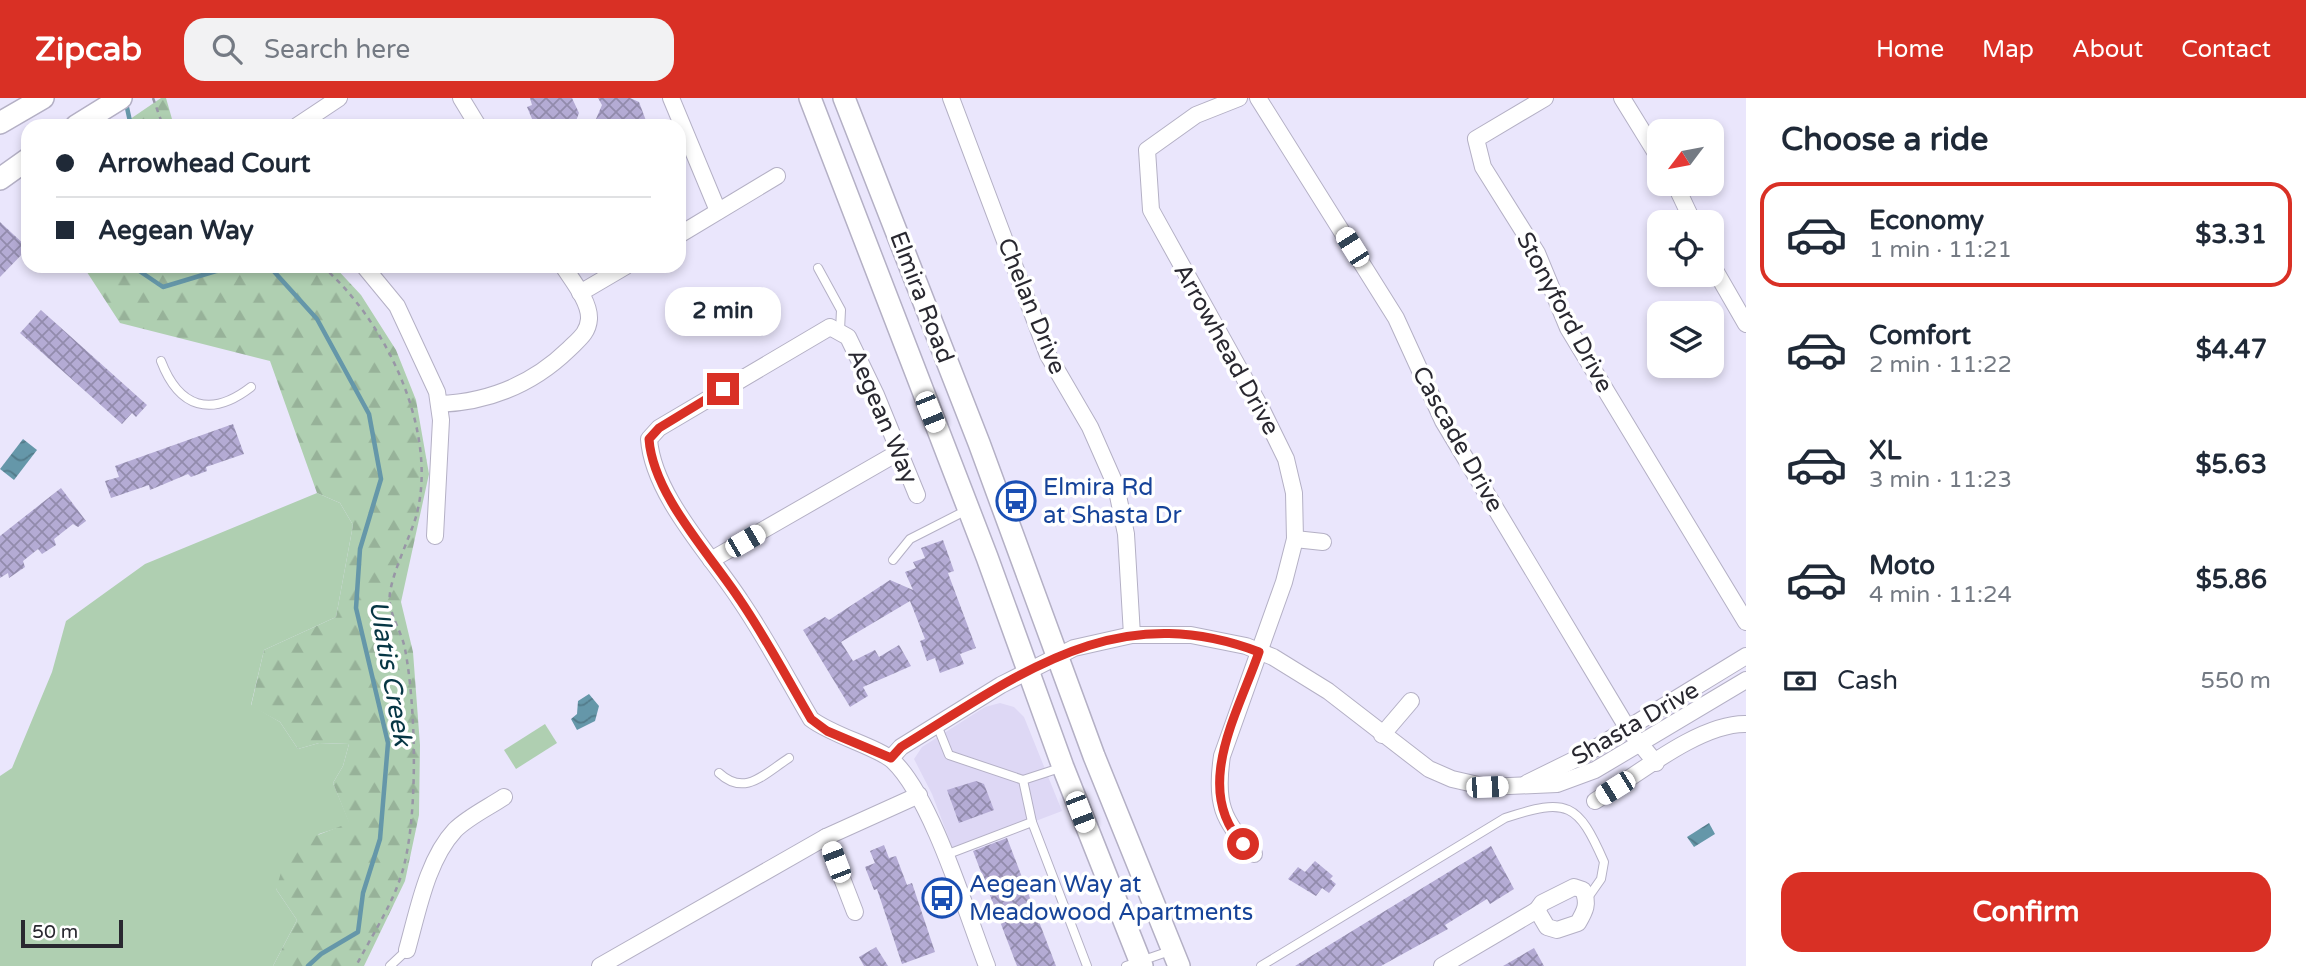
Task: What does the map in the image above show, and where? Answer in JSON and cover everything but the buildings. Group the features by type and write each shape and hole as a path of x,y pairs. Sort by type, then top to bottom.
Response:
{"main road":[{"path":"0,123 44,98"},
{"path":"87,119 121,98"},
{"name":"Elmira Road","path":"810,98 968,510 1136,965"},
{"name":"Elmira Road","path":"844,98 1059,656 1094,756 1176,958"},
{"path":"0,179 21,164"}],"street":[{"path":"303,119 316,104 337,98"},
{"path":"461,98 474,119"},
{"path":"671,98 680,119"},
{"name":"Chelan Drive","path":"951,98 1048,355 1090,427 1112,477 1126,534 1132,635"},
{"name":"Arrowhead Drive","path":"1239,98 1196,115 1147,150 1151,210 1286,459 1294,493 1295,539 1284,582 1222,756 1218,781 1221,808 1233,833 1254,855"},
{"name":"Cascade Drive","path":"1258,98 1396,318 1443,421 1628,729 1656,763"},
{"name":"Stonyford Drive","path":"1545,98 1476,139 1483,167 1537,253 1568,328 1746,622"},
{"path":"1622,98 1647,139"},
{"path":"686,134 718,211"},
{"path":"686,230 777,176"},
{"path":"369,273 397,306 437,393 442,420 435,536"},
{"path":"439,404 470,403 522,384 556,362 587,331 590,315 568,273"},
{"path":"580,293 614,273"},
{"path":"1724,286 1746,324"},
{"name":"Aegean Way","path":"891,758 827,731 811,719 741,601 665,489 650,455 649,439 659,428 830,327 840,330 848,337 917,495"},
{"path":"711,560 900,452"},
{"path":"1295,539 1323,542"},
{"name":"Shasta Drive","path":"891,758 901,747 937,725 1059,656 1078,647 1132,635 1191,635 1259,652 1299,671 1429,769 1452,779 1487,787 1557,784 1595,769 1746,680"},
{"name":"Shasta Drive","path":"1522,786 1628,729 1746,656"},
{"path":"1382,735 1411,701"},
{"path":"1595,801 1701,736 1729,724 1746,724"},
{"path":"891,758 919,795 987,966"},
{"path":"600,966 826,837 919,795"},
{"path":"407,950 424,893 445,843 456,829 504,797"},
{"path":"826,837 855,912"},
{"path":"1443,966 1537,910 1553,896 1574,887 1583,890 1587,899 1586,909 1578,923 1570,928 1547,927 1537,910"}],"lane":[{"path":"818,268 841,310 840,330"},
{"path":"160,361 169,381 191,401 222,405 251,387"},
{"path":"893,561 909,539 968,510"},
{"path":"937,725 948,755 1023,780 1063,768"},
{"path":"719,773 730,783 750,783 789,758"},
{"path":"1023,780 1032,822 1087,966"},
{"path":"1261,966 1505,818 1524,812 1569,808 1580,815 1604,862 1601,879 1587,899"},
{"path":"943,856 1032,822"},
{"path":"390,966 407,950"},
{"path":"1136,965 1176,958"}],"path":[{"path":"153,98 160,119"},
{"path":"330,273 354,297 378,332 408,395 421,473 418,509 408,544 390,587 390,604 405,648 412,738 413,796 408,848 401,878 356,966"}],"shaded area":[{"path":"1000,703 1014,707 1024,717 1062,811 954,852 932,794 914,759 922,747 985,707"}],"green space":[{"path":"161,98 166,98 172,119 130,119"},
{"path":"88,273 341,273 361,295 396,350 416,400 429,474 401,602 413,652 420,745 419,815 405,881 364,966 273,966 297,920 276,889 289,846 349,823 333,783 343,766 349,744 319,743 298,749 280,722 251,706 264,650 336,617 353,525 340,503 317,493 270,361 120,323"},
{"path":"317,493 340,503 353,525 336,617 264,650 251,705 280,722 298,749 319,743 349,744 343,766 333,783 350,824 319,834 276,889 297,920 273,966 0,966 0,776 12,768 52,672 66,621 145,564"},
{"path":"545,724 557,743 516,769 504,750"}],"water":[{"path":"23,439 37,450 14,480 0,469"},
{"path":"589,694 599,706 595,721 577,730 571,719 577,714 578,701"},
{"path":"1709,823 1715,834 1694,847 1687,837"}],"waterway":[{"name":"Ulatis Creek","path":"126,103 129,119"},
{"name":"Ulatis Creek","path":"142,273 163,287 209,273"},
{"name":"Ulatis Creek","path":"275,273 317,319 369,414 381,479 360,549 356,608 388,743 380,839 363,893 358,932 321,954 308,966"}],"place":[{"name":"Elmira Rd at Shasta Dr","path":"1016,501"},
{"name":"Aegean Way at Meadowood Apartments","path":"942,898"}],"route":[{"path":"723,389 659,428 649,439 650,455 665,489 741,601 811,719 827,731 891,758 901,747 1001,685 1074,648 1116,637 1166,633 1245,646 1259,652 1222,756 1218,781 1221,808 1233,833 1243,844"}]}
